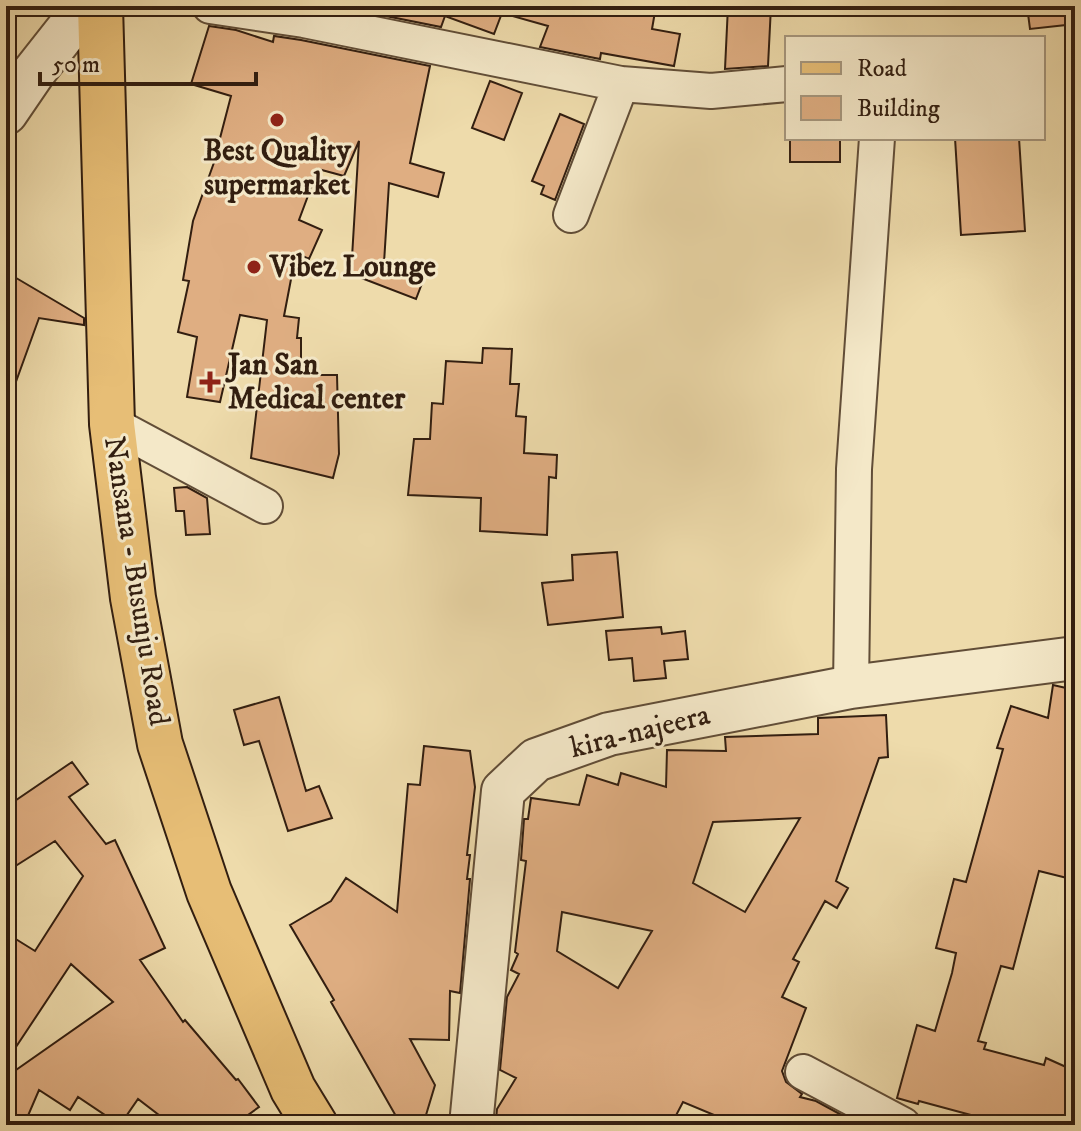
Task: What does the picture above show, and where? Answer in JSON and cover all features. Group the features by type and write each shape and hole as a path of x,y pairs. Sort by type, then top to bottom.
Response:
{"main road":[{"name":"Nansana - Busunju Road","path":"100,6 112,424 133,598 160,744 209,892 293,1089 315,1125"}],"street":[{"path":"6,113 86,6"},
{"path":"210,6 304,20 621,84 711,91 785,84"},
{"path":"571,215 621,84"},
{"path":"851,687 854,469 877,140"},
{"path":"112,424 265,506"},
{"name":"kira-najeera","path":"471,1125 503,791 536,760 609,734 851,687 1075,658"},
{"path":"803,1072 903,1125"}],"building":[{"path":"336,6 656,6 652,29 680,34 674,66 601,53 600,59 540,47 548,26 502,13 494,34 445,16 441,27"},
{"path":"728,6 771,6 768,66 725,69"},
{"path":"1027,6 1075,6 1075,24 1030,29"},
{"path":"209,26 236,30 273,42 274,36 301,40 430,66 410,163 444,173 438,197 389,183 384,263 424,278 416,299 351,274 359,141 344,176 318,169 299,220 322,230 309,259 296,253 284,316 299,318 297,338 301,338 301,375 337,375 339,454 333,478 251,458 267,320 240,315 220,402 187,397 197,337 178,332 189,281 183,280 193,221 221,143 231,96 191,84"},
{"path":"490,81 522,93 504,140 472,128"},
{"path":"560,114 584,124 555,200 541,194 544,186 532,181"},
{"path":"790,140 840,140 840,162 790,162"},
{"path":"955,140 1019,140 1025,231 961,235"},
{"path":"6,272 84,318 84,325 39,318 9,401 6,401"},
{"path":"483,348 512,349 510,384 519,384 516,416 526,417 524,453 557,455 556,478 549,477 547,535 480,531 481,498 408,495 414,439 430,439 432,403 443,404 446,361 482,363"},
{"path":"187,487 207,498 210,534 186,535 184,511 176,511 174,488"},
{"path":"617,552 623,617 548,625 542,583 573,580 572,555"},
{"path":"661,627 662,634 685,631 688,659 664,661 666,678 634,681 632,658 609,660 606,631"},
{"path":"1053,685 1075,690 1075,880 1039,871 1013,969 1001,966 978,1041 986,1043 984,1049 1044,1065 1046,1058 1075,1071 1075,1125 1008,1125 897,1098 917,1025 935,1031 952,973 956,953 936,948 954,879 966,882 1003,749 997,748 1011,706 1048,718"},
{"path":"279,697 306,791 319,786 332,818 288,831 259,741 244,745 234,710"},
{"path":"886,715 888,757 879,758 836,881 848,888 837,908 825,901 793,959 799,962 782,997 806,1008 782,1071 786,1082 802,1094 800,1097 816,1101 860,1125 738,1125 683,1102 671,1125 503,1125 496,1120 497,1109 516,1078 500,1070 507,997 519,974 511,970 518,954 515,952 526,861 521,860 524,819 528,819 531,798 579,805 587,775 618,785 621,773 666,787 667,750 726,751 725,737 818,734 818,718","holes":["800,818 745,912 693,883 713,822","562,912 652,931 618,988 557,951"]},
{"path":"424,746 470,751 475,787 467,855 470,855 467,879 470,879 460,993 450,991 449,1040 410,1039 435,1085 423,1125 401,1125 290,925 331,901 346,878 397,912 408,784 420,785"},
{"path":"72,762 88,784 69,797 106,844 115,840 165,948 140,960 183,1022 185,1020 238,1079 259,1107 234,1125 172,1125 138,1099 120,1125 78,1097 70,1110 39,1090 24,1125 6,1125 6,1077 113,1002 71,964 6,1062 6,933 35,951 83,876 55,841 6,872 6,807"}],"place":[{"name":"Best Quality supermarket","path":"277,120"},
{"name":"Vibez Lounge","path":"254,267"},
{"name":"Jan San Medical center","path":"210,382"}]}
